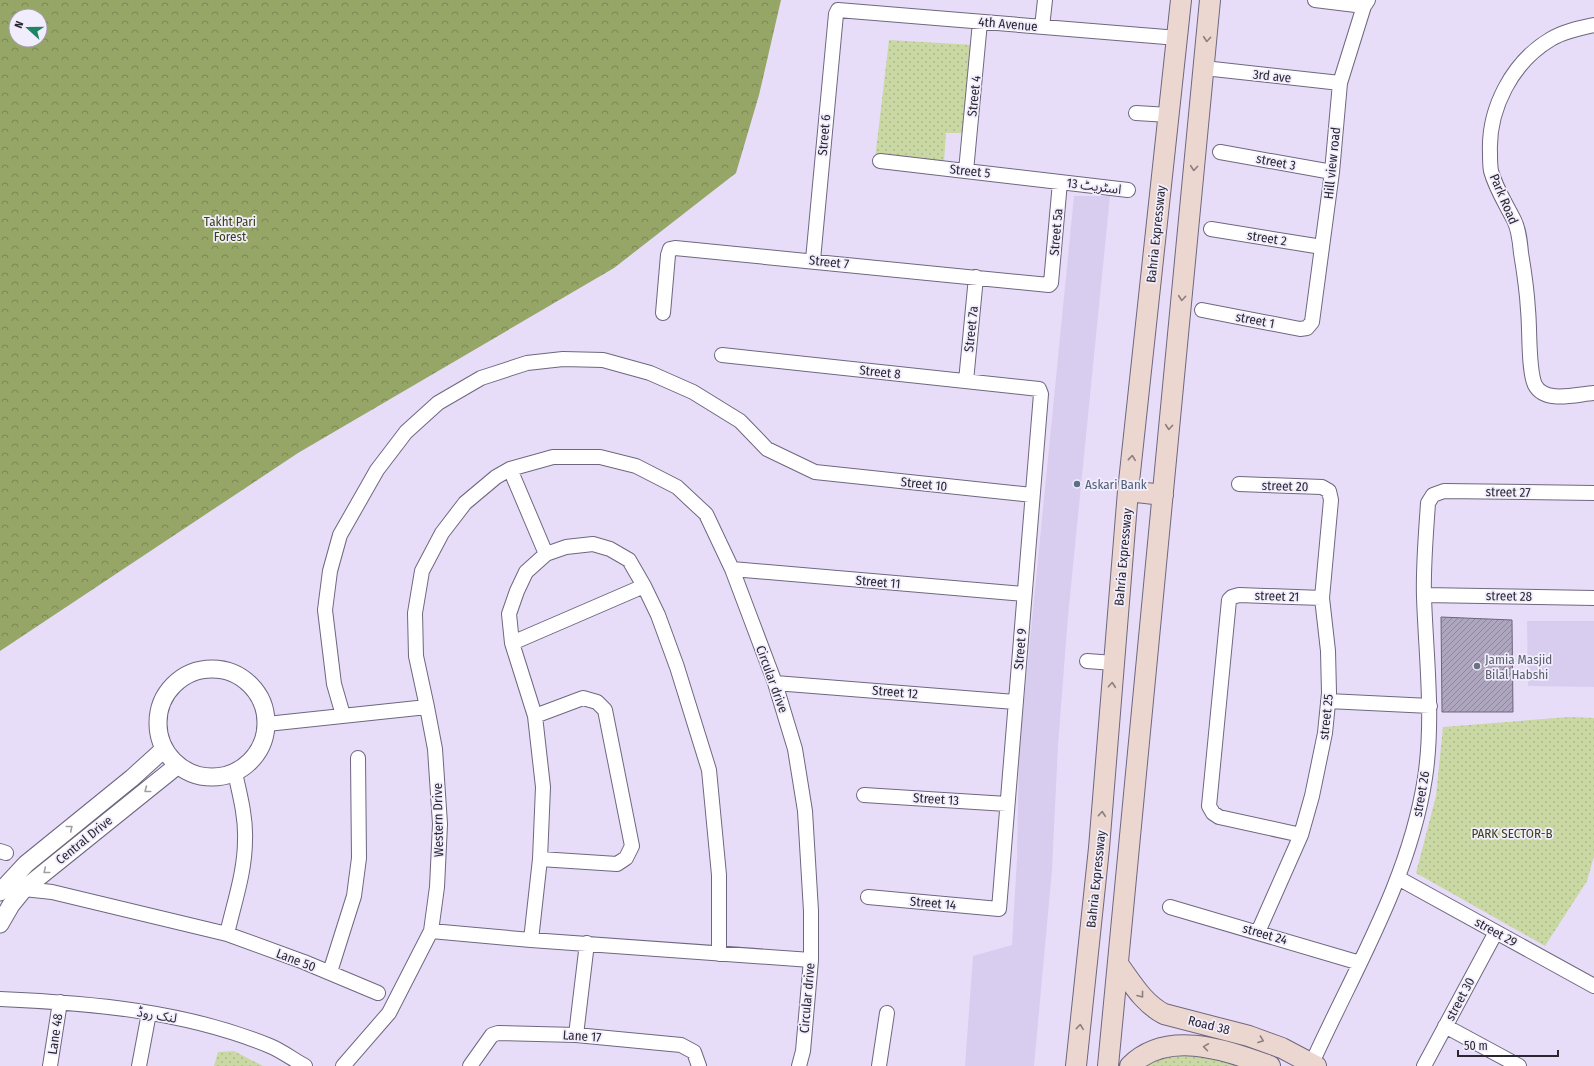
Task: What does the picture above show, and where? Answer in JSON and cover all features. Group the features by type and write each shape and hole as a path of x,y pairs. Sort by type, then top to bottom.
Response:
{"main road":[{"name":"Bahria Expressway","path":"1076,1066 1100,848 1128,491 1181,0"},
{"path":"1108,1066 1210,0"},
{"path":"1128,491 1163,495"},
{"name":"Road 38","path":"1118,964 1144,1000 1164,1014 1250,1036 1282,1048 1314,1065"},
{"name":"Road 38","path":"1130,1066 1147,1052 1160,1048 1193,1046 1217,1049 1270,1066"}],"street":[{"path":"1042,27 1045,0"},
{"path":"1315,0 1366,3"},
{"name":"Hill view road","path":"1307,328 1312,322 1332,172 1340,83 1366,3"},
{"name":"4th Avenue","path":"838,10 1178,38"},
{"name":"Street 6","path":"813,260 836,14 838,10"},
{"name":"Street 4","path":"966,170 980,22"},
{"name":"Park Road","path":"1594,25 1575,29 1551,38 1527,58 1508,82 1496,109 1490,136 1491,170 1502,200 1515,221 1520,244 1528,308 1532,371 1535,385 1544,394 1555,396 1594,393"},
{"name":"3rd ave","path":"1204,68 1340,83"},
{"path":"1136,113 1169,115"},
{"name":"street 3","path":"1220,152 1332,172"},
{"name":"Street 5","path":"880,162 966,170 1060,182"},
{"name":"اسٹریٹ 13","path":"1060,182 1128,190"},
{"name":"Street 5a","path":"1051,283 1060,182"},
{"name":"street 2","path":"1211,229 1322,247"},
{"name":"Street 7","path":"663,313 668,255 670,249 676,248 813,260 1046,285 1051,283"},
{"name":"Street 7a","path":"966,381 976,277"},
{"name":"street 1","path":"1202,310 1300,329 1307,328"},
{"name":"Street 8","path":"722,355 1039,389"},
{"name":"Street 10","path":"343,715 334,684 325,610 330,571 340,535 377,470 406,432 438,403 481,378 527,363 563,359 603,360 650,372 693,392 740,421 767,449 815,472 1032,495"},
{"name":"Street 9","path":"998,909 1041,394 1039,389"},
{"name":"Circular drive","path":"510,470 553,458 600,457 636,466 677,487 706,514 732,570 775,683 795,749 805,811 811,911 811,960 803,1050 798,1066"},
{"path":"510,470 546,554"},
{"name":"Western Drive","path":"343,1066 389,1012 431,931 437,887 440,824 435,749 416,656 415,614 422,571 442,532 465,503 496,477 510,470"},
{"name":"street 20","path":"1239,484 1322,487 1329,491"},
{"name":"street 25","path":"1258,932 1301,836 1312,796 1325,733 1328,701 1328,651 1322,598 1331,500 1329,491"},
{"name":"street 27","path":"1428,504 1433,495 1444,491 1594,493"},
{"name":"street 26","path":"1314,1065 1387,906 1398,878 1420,804 1425,777 1430,706 1424,595 1428,504"},
{"path":"531,940 540,859 543,787 536,716 512,643 509,614 517,591 526,572 546,554 566,547 593,544 610,549 629,560 658,615 678,667 709,770 719,875 719,954"},
{"name":"Street 11","path":"732,570 1024,594"},
{"path":"512,643 644,586"},
{"name":"street 21","path":"1301,836 1218,817 1210,810 1209,806 1228,604 1232,597 1240,595 1322,598"},
{"name":"street 28","path":"1424,595 1594,598"},
{"path":"1087,660 1114,663"},
{"path":"218,668 235,673 249,682 260,696 266,713 267,724 261,747 250,763 235,773 217,778 198,776 178,765 168,756 164,749 159,739 157,720 161,703 170,688 184,676 200,669 218,668"},
{"name":"Street 12","path":"775,683 1015,702"},
{"path":"536,716 582,698 597,702 605,710 632,846 626,858 617,864 540,859"},
{"path":"1328,701 1430,706"},
{"path":"267,724 343,715 427,708"},
{"name":"Central Drive","path":"0,892 26,864 132,778 164,749"},
{"name":"Lane 50","path":"24,890 52,892 227,934 330,972 354,896 358,865 358,758"},
{"name":"Central Drive","path":"0,924 11,905 24,890 178,765"},
{"path":"227,934 242,873 246,840 242,804 235,773"},
{"name":"Street 13","path":"864,795 1007,804"},
{"name":"street 29","path":"1398,878 1594,986"},
{"name":"Street 14","path":"868,897 998,909"},
{"name":"street 24","path":"1170,907 1360,963"},
{"path":"431,931 531,940 811,960"},
{"name":"street 30","path":"1424,1066 1496,932"},
{"path":"576,1035 587,943"},
{"path":"330,972 378,992"},
{"name":"لنک روڈ","path":"0,999 60,1002 149,1013 216,1026 272,1047 305,1066"},
{"name":"Lane 48","path":"50,1066 60,1002"},
{"path":"139,1066 149,1013"},
{"path":"879,1066 887,1013"},
{"path":"1445,1026 1519,1066"},
{"name":"Lane 17","path":"470,1066 492,1035 498,1033 576,1035 681,1046 694,1052 699,1066"}],"shaded area":[{"path":"1074,196 1110,196 1068,616 1058,745 1052,870 1034,1066 965,1066 973,956 1012,945 1017,858 1019,751"},
{"path":"1527,621 1594,621 1594,687 1528,686"}],"green space":[{"name":"Takht Pari Forest","path":"0,0 781,0 759,95 736,173 614,268 298,453 0,651"},
{"path":"889,40 974,45 965,133 946,133 944,162 875,159"},
{"name":"PARK SECTOR-B","path":"1569,717 1594,718 1594,856 1587,881 1545,946 1416,873 1436,796 1443,727"},
{"path":"234,1051 263,1066 214,1066 218,1052"},
{"path":"1186,1055 1250,1066 1146,1066 1168,1056"}],"building":[{"name":"Jamia Masjid Bilal Habshi","path":"1441,617 1512,620 1513,712 1442,712"}],"place":[{"name":"Askari Bank","path":"1077,484"},
{"name":"Jamia Masjid Bilal Habshi","path":"1477,666"}]}
